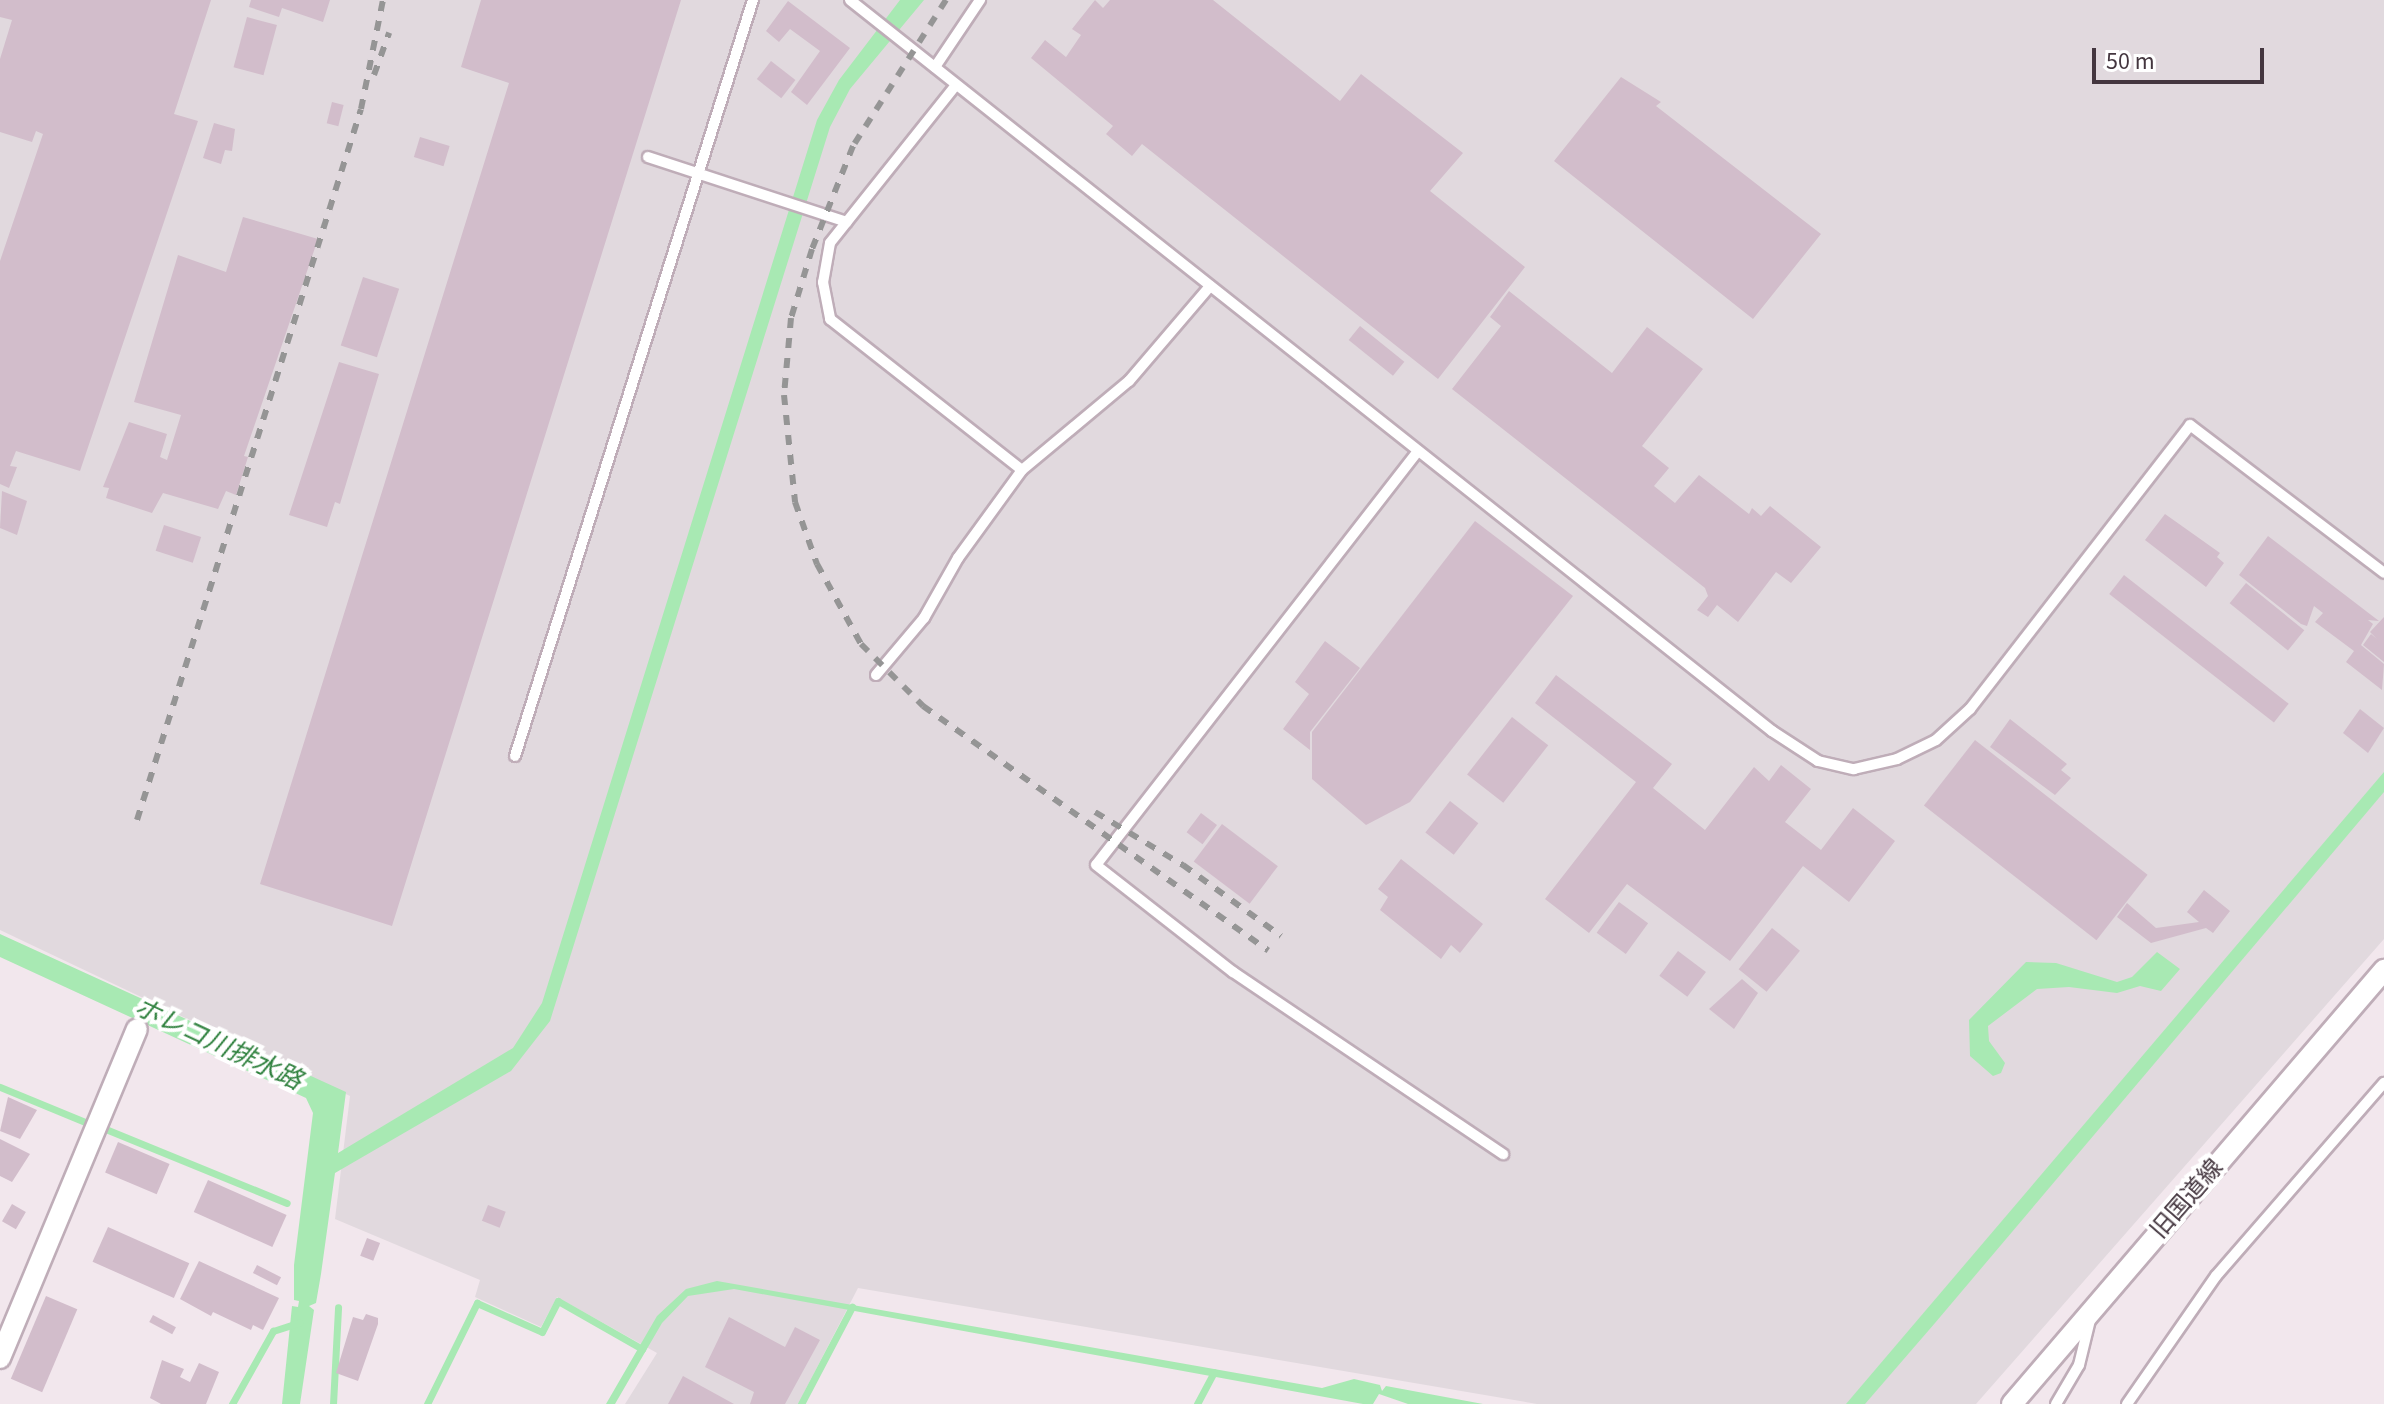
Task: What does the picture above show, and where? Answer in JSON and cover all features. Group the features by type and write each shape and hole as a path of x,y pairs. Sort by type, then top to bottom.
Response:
{"street":[{"name":"旧国道線","path":"2012,1404 2384,970"},
{"path":"0,1358 137,1029"}],"lane":[{"path":"515,756 753,0"},
{"path":"850,0 1772,731 1818,761 1854,769 1897,759 1936,740 1970,709 2190,425 2384,573"},
{"path":"935,67 980,0"},
{"path":"956,85 830,243 823,282 830,319 1022,470"},
{"path":"648,157 697,170 847,222"},
{"path":"876,675 924,618 958,558 1022,470 1129,381 1210,286"},
{"path":"1418,451 1096,865 1233,972 1503,1154"},
{"path":"2127,1404 2216,1276 2384,1083"},
{"path":"2056,1404 2079,1365 2092,1310"}],"shaded area":[{"path":"0,0 2384,0 2384,939 1976,1404 1537,1404 858,1288 798,1404 625,1404 657,1353 557,1297 541,1327 475,1297 480,1280 335,1219 350,1096 0,930"}],"water":[{"name":"ホレコ川排水路","path":"900,0 924,0 850,89 830,127 550,1021 511,1071 335,1173 316,1303 309,1306 314,1310 300,1404 282,1404 292,1306 298,1307 299,1301 294,1300 294,1265 313,1113 306,1098 0,957 0,934 346,1092 338,1153 513,1048 542,1003 817,120 839,80"},
{"path":"2384,772 2384,792 1935,1323 1865,1404 1846,1404"},
{"path":"2157,952 2180,969 2161,991 2140,986 2117,993 2069,987 2037,989 1988,1026 1989,1041 2005,1063 2001,1073 1993,1076 1970,1056 1969,1020 2026,962 2056,963 2117,982 2132,977"},
{"path":"717,1281 1322,1388 1354,1379 1380,1385 1382,1391 1386,1386 1483,1404 1408,1404 1379,1394 1373,1404 1363,1404 734,1289 688,1296 662,1323 615,1404 606,1404 657,1316 686,1289"}],"building":[{"path":"0,0 211,0 174,114 198,121 80,471 16,451 10,466 17,467 9,488 0,484 0,261 43,134 36,131 32,142 0,132 0,59 12,20 0,17"},
{"path":"251,0 330,0 323,22 282,8 279,17 249,7"},
{"path":"481,0 681,0 392,926 260,884 509,83 461,67"},
{"path":"1095,0 1103,8 1110,0 1213,0 1340,101 1361,74 1463,153 1430,191 1525,267 1438,379 1142,144 1132,156 1106,134 1113,126 1031,58 1045,40 1066,57 1081,35 1072,29"},
{"path":"788,1 850,48 807,105 791,92 820,51 790,29 779,42 766,31"},
{"path":"247,17 277,25 263,75 234,67"},
{"path":"771,61 795,80 781,98 757,79"},
{"path":"1621,77 1661,102 1656,106 1821,234 1753,319 1554,161"},
{"path":"332,102 344,105 338,126 327,123"},
{"path":"214,123 235,129 232,151 225,150 221,164 203,158"},
{"path":"420,137 450,146 444,166 414,157"},
{"path":"243,217 318,239 244,456 248,457 236,495 226,491 218,509 163,493 152,513 106,498 109,488 103,487 129,422 167,434 160,457 167,460 181,415 134,402 178,255 226,272"},
{"path":"363,277 399,289 377,357 341,345"},
{"path":"1509,291 1612,373 1647,327 1703,369 1642,446 1669,468 1654,486 1675,503 1699,475 1749,514 1752,508 1761,516 1770,506 1821,547 1791,583 1776,572 1738,622 1717,605 1708,617 1697,610 1708,596 1705,588 1452,389 1501,326 1490,317"},
{"path":"1360,326 1404,362 1393,376 1349,340"},
{"path":"339,362 379,374 340,504 335,502 327,527 289,515"},
{"path":"2,491 27,501 17,535 0,528"},
{"path":"2165,514 2220,553 2217,557 2224,563 2206,587 2145,540"},
{"path":"1475,521 1573,596 1410,802 1366,825 1312,779 1312,732"},
{"path":"164,525 201,537 193,563 156,551"},
{"path":"2268,536 2379,621 2368,620 2373,624 2361,645 2384,664 2382,690 2346,662 2354,651 2315,622 2323,613 2314,606 2307,626 2301,624 2239,575"},
{"path":"2124,575 2289,704 2274,723 2109,594"},
{"path":"2246,583 2304,630 2288,650 2230,603"},
{"path":"2384,617 2384,662 2363,645 2371,634 2377,639 2370,632"},
{"path":"1325,641 1360,668 1310,732 1310,750 1283,729 1309,694 1295,682"},
{"path":"1556,675 1672,764 1653,788 1705,830 1754,767 1769,781 1781,765 1811,789 1785,822 1821,850 1853,808 1895,841 1849,902 1803,866 1730,961 1627,884 1589,933 1545,899 1636,782 1535,703"},
{"path":"2360,709 2384,728 2368,753 2343,733"},
{"path":"1512,717 1548,745 1503,803 1467,775"},
{"path":"2010,719 2067,764 2061,770 2071,778 2055,795 1990,747"},
{"path":"1975,740 2148,875 2096,940 1924,805"},
{"path":"1450,801 1478,823 1454,855 1425,833"},
{"path":"1201,813 1217,825 1203,844 1187,832"},
{"path":"1222,824 1278,866 1250,904 1194,862"},
{"path":"1401,859 1483,924 1460,953 1451,945 1441,959 1380,910 1388,897 1378,889"},
{"path":"2204,890 2230,911 2213,933 2206,928 2151,943 2117,917 2127,903 2156,928 2199,922 2187,912"},
{"path":"1619,902 1648,923 1626,954 1597,933"},
{"path":"1772,928 1800,951 1767,992 1739,969"},
{"path":"1678,951 1706,972 1687,997 1659,976"},
{"path":"1742,979 1758,993 1734,1029 1709,1009"},
{"path":"8,1097 37,1110 20,1139 0,1131"},
{"path":"0,1139 30,1154 12,1182 0,1176"},
{"path":"118,1142 170,1164 157,1194 105,1172"},
{"path":"208,1180 287,1215 272,1247 194,1212"},
{"path":"12,1204 26,1212 16,1229 2,1221"},
{"path":"488,1205 506,1212 500,1228 482,1221"},
{"path":"108,1227 189,1263 174,1298 93,1262"},
{"path":"367,1238 380,1243 373,1261 360,1256"},
{"path":"199,1261 279,1298 263,1330 253,1325 251,1330 213,1312 211,1316 180,1299"},
{"path":"257,1265 281,1277 277,1285 253,1273"},
{"path":"46,1296 77,1309 42,1392 11,1379"},
{"path":"366,1314 378,1318 378,1324 358,1381 336,1373 353,1317 363,1320"},
{"path":"153,1315 176,1327 172,1334 149,1322"},
{"path":"729,1317 785,1347 795,1327 820,1340 785,1404 750,1404 754,1392 705,1367"},
{"path":"162,1360 184,1369 180,1377 190,1382 199,1363 219,1372 206,1404 161,1404 150,1398"},
{"path":"683,1376 734,1404 668,1404"}],"waterway":[{"path":"0,1087 85,1122"},
{"path":"108,1130 287,1203"},
{"path":"427,1404 477,1303 542,1332 558,1301 642,1349"},
{"path":"333,1404 338,1307"},
{"path":"801,1404 852,1307"},
{"path":"232,1404 273,1331 300,1322"},
{"path":"1197,1404 1214,1372"}],"railway":[{"path":"137,820 361,109 383,0"},
{"path":"946,0 853,146 812,249 791,318 784,395 795,502 817,564 861,644 923,706 1268,950"},
{"path":"374,75 389,33"},
{"path":"1095,812 1183,865 1281,936"}]}
